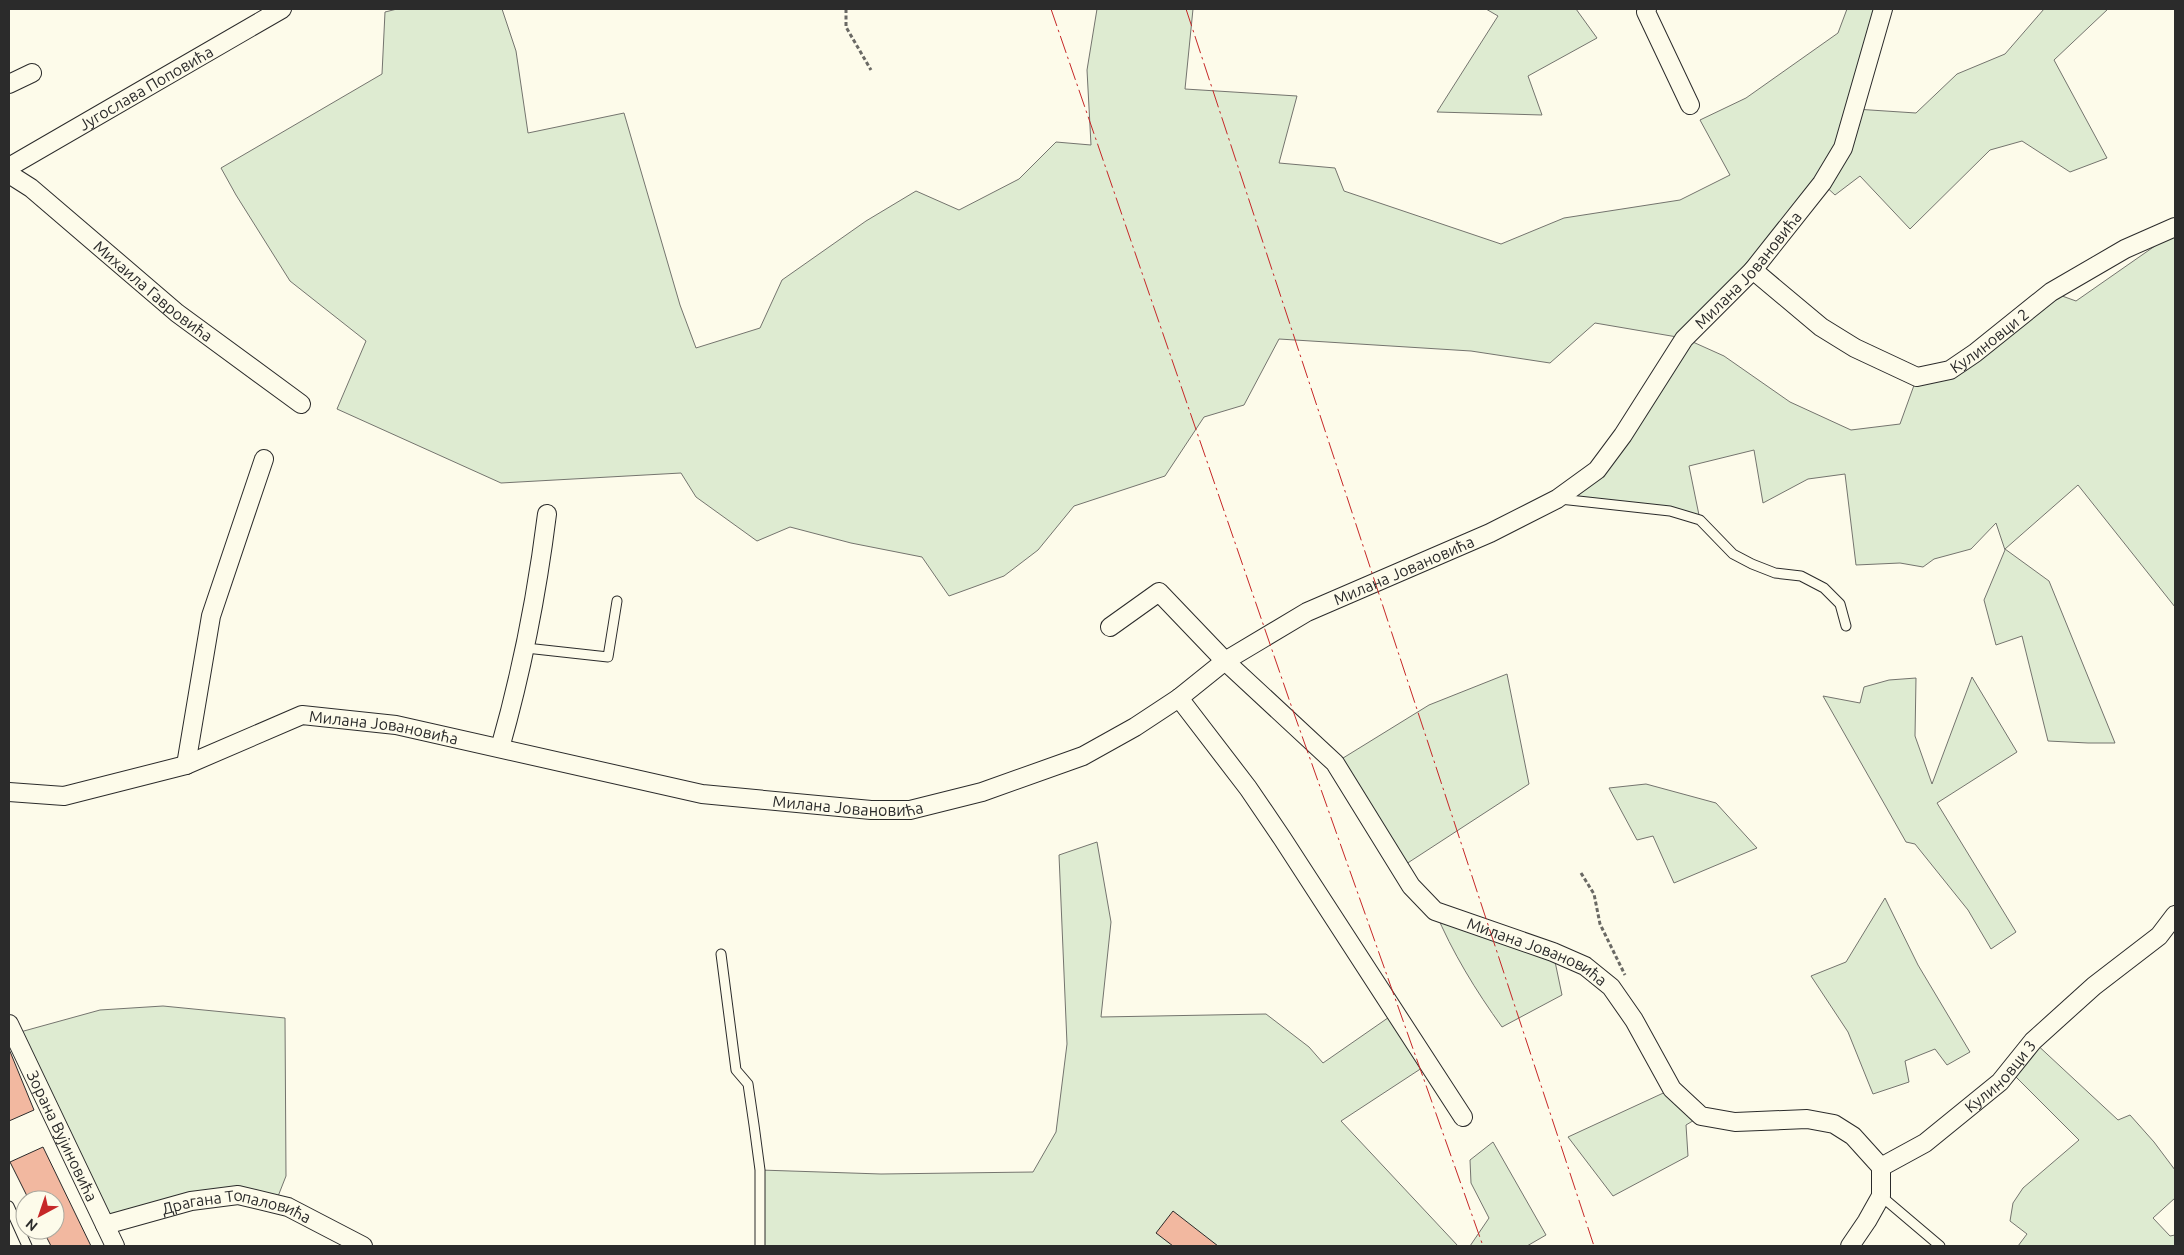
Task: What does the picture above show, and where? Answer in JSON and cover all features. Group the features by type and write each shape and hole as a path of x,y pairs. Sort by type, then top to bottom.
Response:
{"street":[{"name":"Југослава Поповића","path":"9,167 282,9"},
{"path":"1647,9 1646,12 1690,105"},
{"name":"Милана Јовановића","path":"9,792 64,796 186,765 302,715 396,725 702,794 871,810 910,810 982,792 1083,756 1135,727 1179,698 1225,661 1306,612 1490,533 1557,499 1597,470 1623,435 1684,339 1752,270 1822,183 1843,148 1883,9"},
{"path":"9,84 32,73"},
{"name":"Михаила Гавровића","path":"9,174 30,188 178,313 301,404"},
{"name":"Кулиновци 2","path":"1752,270 1822,328 1855,348 1917,377 1950,370 1975,353 2051,292 2125,249 2175,227"},
{"path":"186,765 211,616 264,459"},
{"path":"500,748 526,648 536,595 547,514"},
{"path":"1110,627 1159,592 1225,661"},
{"name":"Милана Јовановића","path":"1225,661 1335,763 1411,886 1435,911 1553,952 1585,966 1611,988 1634,1020 1672,1089 1701,1116 1735,1122 1807,1119 1834,1124 1853,1136 1881,1167"},
{"path":"1179,698 1248,788 1282,838 1463,1117"},
{"name":"Кулиновци 3","path":"1881,1167 1925,1143 2000,1082 2033,1041 2094,986 2159,936 2175,915"},
{"name":"Зорана Вујиновића","path":"9,1024 115,1246"},
{"path":"1850,1246 1881,1196 1881,1167"},
{"name":"Драгана Топаловића","path":"106,1225 192,1201 238,1195 288,1207 364,1246"}],"lane":[{"path":"1557,499 1670,512 1700,520 1733,554 1775,573 1801,576 1824,588 1840,604 1846,626"},
{"path":"526,648 608,656 617,601"},
{"path":"720,954 736,1070 748,1084 754,1125 760,1170 760,1246"},
{"path":"1881,1196 1940,1246"},
{"path":"9,1206 27,1246"}],"path":[{"path":"846,9 846,27 871,70"},
{"path":"1581,873 1594,894 1600,924 1623,969 1625,978"}],"green space":[{"path":"397,9 502,9 516,51 528,133 624,113 680,305 696,348 760,328 782,280 866,221 916,191 959,210 1019,179 1056,142 1091,145 1087,70 1097,9 1193,9 1185,89 1297,96 1279,163 1335,168 1344,191 1501,244 1564,218 1680,200 1730,175 1700,120 1746,98 1838,33 1847,9 1883,9 1855,109 1916,113 1957,74 2005,54 2044,9 2108,9 2054,60 2107,158 2070,172 2022,141 1990,150 1910,229 1860,176 1835,195 1822,183 1684,338 1724,356 1790,402 1851,430 1900,424 1917,377 1950,370 2051,292 2076,301 2175,232 2175,607 2078,485 2005,549 2049,581 2115,743 2048,741 2022,636 1996,645 1984,600 2005,550 1996,523 1971,549 1934,559 1923,567 1900,563 1856,565 1845,474 1808,479 1763,503 1754,450 1689,466 1700,520 1670,511 1570,500 1597,470 1683,338 1595,323 1550,363 1471,351 1279,339 1244,405 1204,417 1165,476 1074,506 1038,550 1004,576 949,596 922,557 851,543 790,527 757,541 696,497 681,473 501,483 337,409 366,341 290,281 221,168 382,74 385,12"},
{"path":"1486,9 1576,9 1597,38 1528,76 1542,115 1437,112 1498,16"},
{"path":"1507,674 1529,784 1400,868 1335,763 1429,705"},
{"path":"1972,677 2017,752 1937,803 2016,932 1991,949 1968,910 1915,844 1906,842 1823,696 1860,703 1864,687 1889,680 1916,678 1915,736 1932,784"},
{"path":"1646,784 1716,803 1757,848 1674,883 1653,836 1637,840 1609,788"},
{"path":"1097,842 1111,922 1101,1017 1266,1014 1309,1047 1323,1063 1395,1013 1428,1064 1341,1121 1458,1246 760,1246 760,1170 881,1174 1033,1172 1056,1132 1067,1044 1059,855"},
{"path":"1885,898 1918,965 1970,1052 1947,1065 1935,1049 1905,1061 1909,1082 1873,1094 1848,1032 1811,976 1846,962"},
{"path":"1435,911 1553,952 1562,995 1502,1027 1465,971"},
{"path":"163,1006 285,1018 286,1176 275,1204 238,1195 105,1225 13,1034 100,1010"},
{"path":"2033,1041 2118,1120 2130,1115 2175,1170 2175,1198 2153,1218 2170,1236 2175,1235 2175,1246 2018,1246 2027,1234 2010,1221 2013,1203 2023,1188 2079,1140 2009,1070"},
{"path":"1672,1089 1701,1116 1686,1125 1688,1156 1613,1196 1568,1137"},
{"path":"1493,1142 1546,1235 1527,1246 1470,1246 1489,1218 1471,1183 1470,1160"}],"building":[{"path":"9,1049 34,1110 9,1121"},
{"path":"43,1147 64,1190 24,1190 10,1162"},
{"path":"65,1192 91,1246 51,1246 48,1240 65,1240"},
{"path":"1173,1211 1218,1246 1173,1246 1156,1233"}],"power":[{"path":"1051,9 1291,705 1483,1246"},
{"path":"1186,9 1594,1246"}]}
